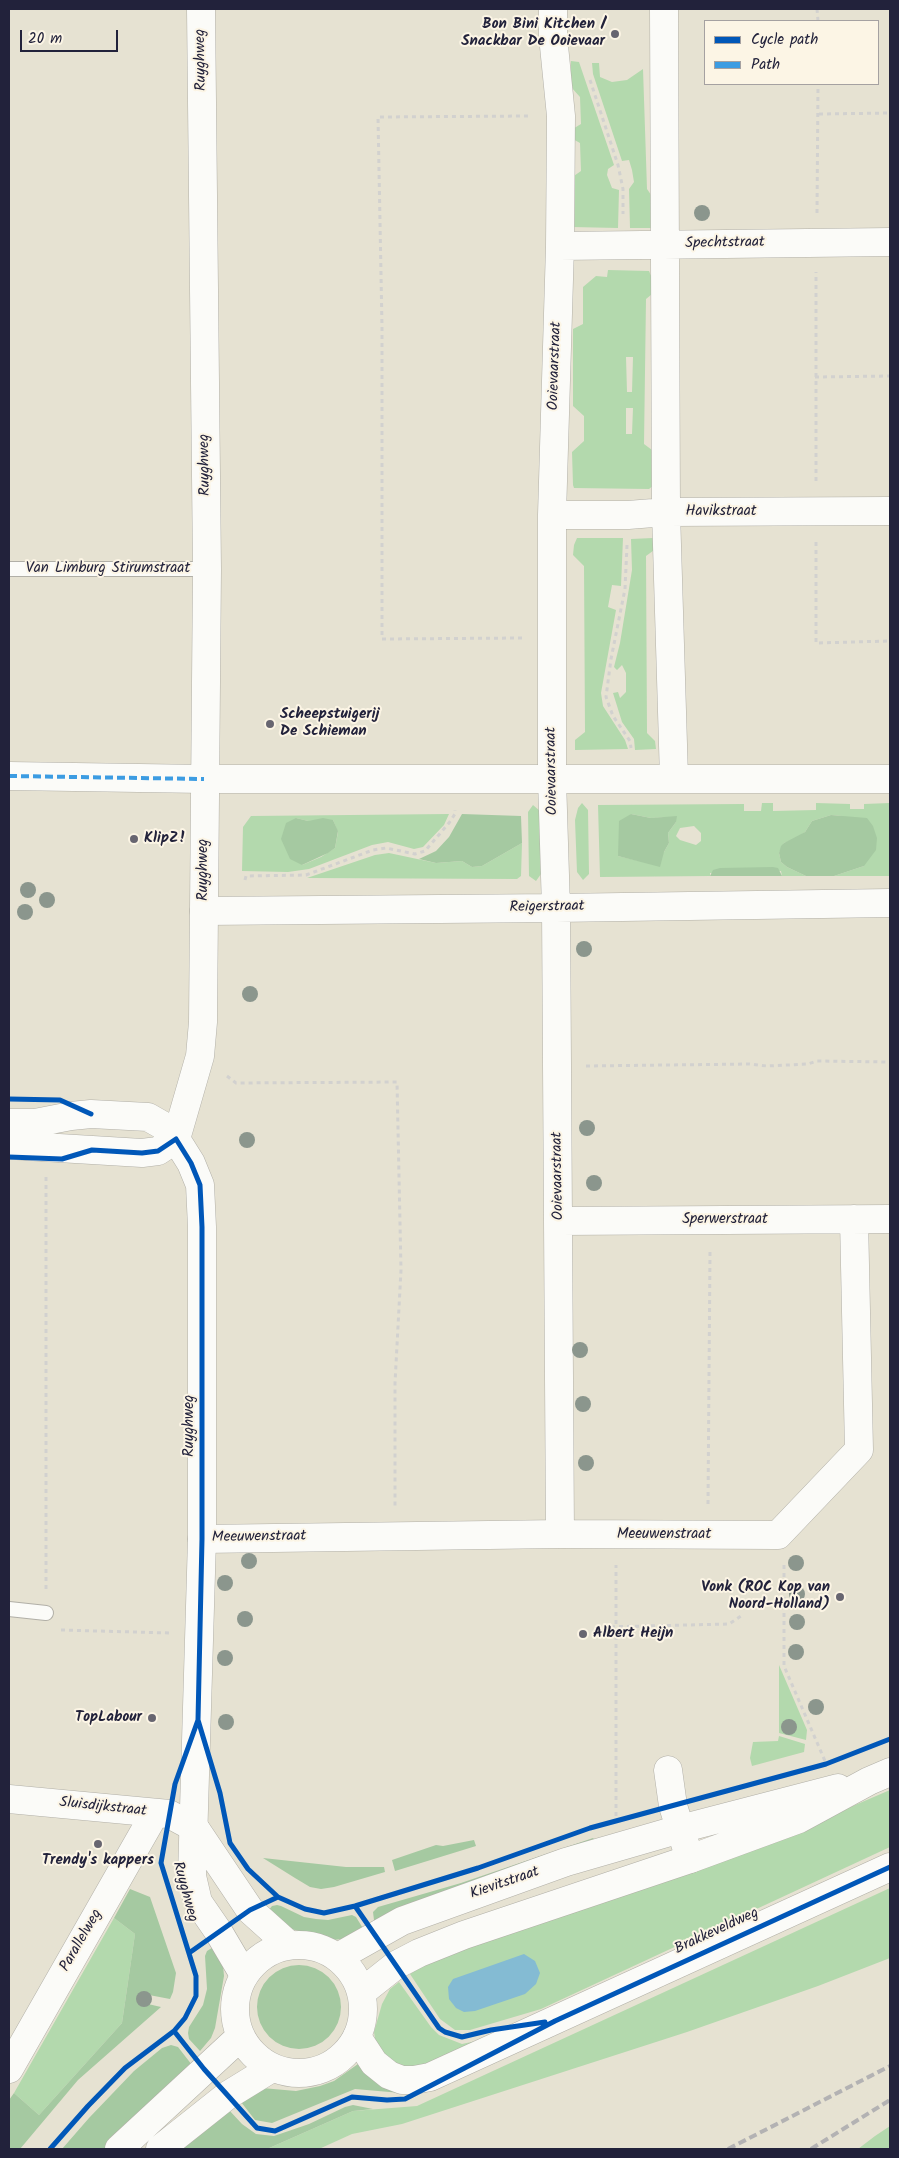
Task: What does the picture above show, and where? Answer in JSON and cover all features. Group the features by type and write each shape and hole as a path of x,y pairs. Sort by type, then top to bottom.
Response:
{"street":[{"name":"Ruyghweg","path":"201,9 207,569 203,1022 200,1056 176,1139 188,1157 200,1185 202,1227 202,1539 195,1828 192,1876 198,1902 244,1975"},
{"name":"Ooievaarstraat","path":"553,9 553,36 560,116 560,246 552,515 552,778 556,908 560,1221 560,1534"},
{"path":"664,9 666,512 674,778"},
{"name":"Spechtstraat","path":"560,246 890,242"},
{"name":"Havikstraat","path":"552,515 628,515 666,512 890,511"},
{"path":"9,776 204,780 455,778 890,779"},
{"name":"Reigerstraat","path":"204,911 890,903"},
{"path":"9,1123 35,1123 91,1114 148,1117 162,1125 176,1139 158,1151 142,1153 9,1145"},
{"path":"778,1535 859,1450 854,1219"},
{"name":"Sperwerstraat","path":"560,1221 890,1219"},
{"name":"Meeuwenstraat","path":"202,1539 560,1534 778,1535"},
{"path":"668,1770 677,1818 690,1859"},
{"name":"Kievitstraat","path":"338,1957 402,1921 566,1862 677,1818 793,1798 880,1776"},
{"name":"Kievitstraat","path":"362,1992 396,1965 419,1952 799,1820 880,1776"},
{"name":"Sluisdijkstraat","path":"9,1799 169,1814 195,1828"},
{"name":"Parallelweg","path":"9,2070 155,1813"},
{"path":"195,1828 250,1910 289,1945"},
{"name":"Brakkeveldweg","path":"357,2037 374,2063 389,2076 402,2080 430,2077 890,1867"},
{"path":"289,1945 311,1945 338,1957 355,1977 362,1992 364,2009 362,2026 344,2056 328,2068 310,2074 291,2074 272,2068 254,2056 240,2037 235,2016 236,1995 244,1975 256,1961 272,1950 289,1945"},
{"path":"118,2149 240,2037"},
{"path":"160,2149 228,2095 272,2068"}],"lane":[{"name":"Van Limburg Stirumstraat","path":"9,568 207,569"},
{"path":"9,1609 46,1614"}],"path":[{"path":"589,78 618,165 623,189 622,245"},
{"path":"818,85 815,377 816,642 890,641"},
{"path":"819,114 890,113"},
{"path":"552,638 382,639 382,327 378,117 560,116"},
{"path":"815,377 890,376"},
{"path":"628,515 625,589 609,667 606,697 613,716 630,741 633,778"},
{"path":"245,910 246,876 306,875 373,850 386,848 415,854 425,851 455,814 455,778"},
{"path":"200,1056 236,1083 397,1082 401,1270 395,1384 395,1536"},
{"path":"558,1066 749,1064 766,1066 808,1064 818,1061 890,1062"},
{"path":"46,1169 46,1625 49,1629 54,1630 200,1633"},
{"path":"708,1535 710,1220"},
{"path":"616,1534 616,1822 625,1819"},
{"path":"778,1535 784,1560 784,1666 826,1764"},
{"path":"603,1627 729,1624 741,1616"},
{"path":"817,1766 835,1761"}],"green space":[{"path":"571,61 579,62 614,165 608,169 607,175 612,188 619,190 618,228 572,227 571,178 581,171 580,143 571,138 571,130 581,124 580,97 571,87"},
{"path":"592,63 599,63 600,77 612,82 627,80 643,69 647,189 658,205 657,228 630,228 629,189 634,182 632,170 629,160 622,161 593,74"},
{"path":"608,270 649,271 657,290 646,299 644,444 652,450 657,460 654,485 649,489 574,488 573,485 572,452 584,441 584,416 573,406 573,329 583,324 583,287 596,276 607,277","holes":["626,357 633,357 632,392 627,392","626,408 633,408 632,434 626,434"]},
{"path":"577,538 623,538 621,586 612,585 608,607 616,610 601,693 603,706 625,740 628,749 575,750 575,740 585,732 584,566 573,555"},
{"path":"653,538 657,548 646,556 647,733 655,741 656,749 635,750 634,739 622,722 613,693 618,692 620,698 626,692 626,673 622,665 617,670 614,667 620,643 632,570 631,539"},
{"path":"582,803 588,810 589,874 583,880 577,872 575,820 578,808"},
{"path":"762,803 773,803 773,811 816,810 816,803 850,804 850,809 864,809 864,804 890,803 890,876 834,876 864,866 842,816 831,815 812,821 805,832 797,838 784,843 779,853 781,862 806,876 782,876 781,871 710,873 710,876 600,877 598,805 744,804 744,811 761,811","holes":["631,814 651,818 676,817 676,822 668,833 669,843 664,852 639,861 618,856","694,826 701,833 701,841 696,845 680,840 676,836 680,828"]},
{"path":"533,805 540,811 541,874 536,881 529,876 528,812"},
{"path":"449,814 444,825 423,847 414,849 388,842 372,845 309,869 288,872 242,871 243,827 251,816","holes":["296,818 308,821 333,820 338,832 335,848 321,857 302,865"]},
{"path":"462,814 521,816 522,843 482,866 472,867 462,861 436,863 419,859 436,851 449,837"},
{"path":"631,814 651,818 677,816 676,822 668,833 669,843 664,852 660,867 618,856 619,821"},
{"path":"831,815 867,818 873,826 877,838 876,850 864,866 834,876 806,876 781,862 779,853 784,843 805,832 812,821"},
{"path":"296,818 308,821 323,818 333,820 338,831 335,848 302,865 290,859 281,839 286,823"},
{"path":"522,843 521,876 517,879 307,878 375,855 389,853 436,863 462,861 472,867 482,866"},
{"path":"720,868 778,868 782,876 710,876 713,870"},
{"path":"779,1665 807,1730 806,1740 779,1733"},
{"path":"779,1736 805,1744 804,1752 752,1766 750,1758 753,1742 778,1741"},
{"path":"890,1790 890,1847 541,2009 470,2030 455,2030 440,2019 410,1974 423,1964 825,1818"},
{"path":"593,1838 595,1840 377,1924 374,1920 373,1912 378,1907 461,1883"},
{"path":"474,1840 476,1846 395,1871 392,1860 436,1845 443,1846"},
{"path":"263,1858 346,1867 384,1867 385,1872 321,1889 310,1887"},
{"path":"890,1888 890,1958 818,1986 687,2032 402,2124 352,2134 319,2149 267,2149 353,2111 417,2106"},
{"path":"130,1889 150,1897 176,1973 170,1999 149,1995 148,2004 161,2007 78,2080 20,2149 9,2149 9,2100 14,2093 39,2115 122,2023 135,1934 114,1918"},
{"path":"277,1905 304,1917 316,1919 328,1920 352,1915 356,1917 364,1930 342,1939 333,1940 291,1929 268,1911 272,1906"},
{"path":"114,1918 135,1934 122,2023 39,2115 14,2093"},
{"path":"215,1946 223,1965 224,1976 215,2028 211,2038 200,2051 189,2039 188,2033 189,2027 203,2005 207,1989 205,1956 207,1951"},
{"path":"299,1965 315,1968 329,1977 338,1991 341,2007 338,2023 329,2037 315,2046 299,2049 283,2046 269,2037 260,2023 257,2007 260,1991 269,1977 283,1968"},
{"path":"399,1982 431,2027 439,2035 462,2044 490,2038 407,2072 377,2050 374,2032 382,2004 390,1989"},
{"path":"171,2045 178,2047 192,2065 107,2149 62,2149 134,2071 162,2048"},
{"path":"358,2064 401,2093 355,2089 272,2123 255,2120 241,2102 262,2088 296,2091 320,2086 334,2081"},
{"path":"353,2105 373,2109 353,2111 267,2149 179,2149 229,2110 242,2124 256,2134 274,2136 309,2124"},
{"path":"890,2126 890,2149 858,2149 875,2136"}],"water":[{"path":"524,1954 535,1961 540,1973 536,1984 525,1994 475,2011 464,2012 456,2008 449,1999 448,1987 453,1979"}],"railway":[{"path":"728,2149 890,2066"},
{"path":"811,2149 890,2100"}],"marked path":[{"path":"9,776 204,779"}],"cycle path":[{"path":"9,1099 60,1100 91,1114"},
{"path":"9,1157 62,1159 92,1150 142,1153 158,1151 176,1139 191,1163 200,1185 202,1227 202,1539 198,1720 220,1793 230,1843 248,1869 278,1897 305,1909 324,1913 355,1906 478,1868 590,1828 826,1764 890,1739"},
{"path":"50,2149 125,2068 174,2031 185,2018 196,1996 196,1976 161,1863 175,1784 198,1720"},
{"path":"174,2031 204,2069 257,2128 275,2131 352,2097 387,2100 405,2099 555,2021 890,1867"},
{"path":"189,1953 250,1910 278,1897"},
{"path":"355,1906 439,2028 445,2032 462,2037 491,2030 545,2022"}],"place":[{"name":"Bon Bini Kitchen / Snackbar De Ooievaar","path":"615,34"},
{"name":"Scheepstuigerij De Schieman","path":"270,724"},
{"name":"KlipZ!","path":"134,839"},
{"name":"Vonk (ROC Kop van Noord-Holland)","path":"840,1597"},
{"name":"Albert Heijn","path":"583,1634"},
{"name":"TopLabour","path":"152,1718"},
{"name":"Trendy's kappers","path":"98,1844"}]}
